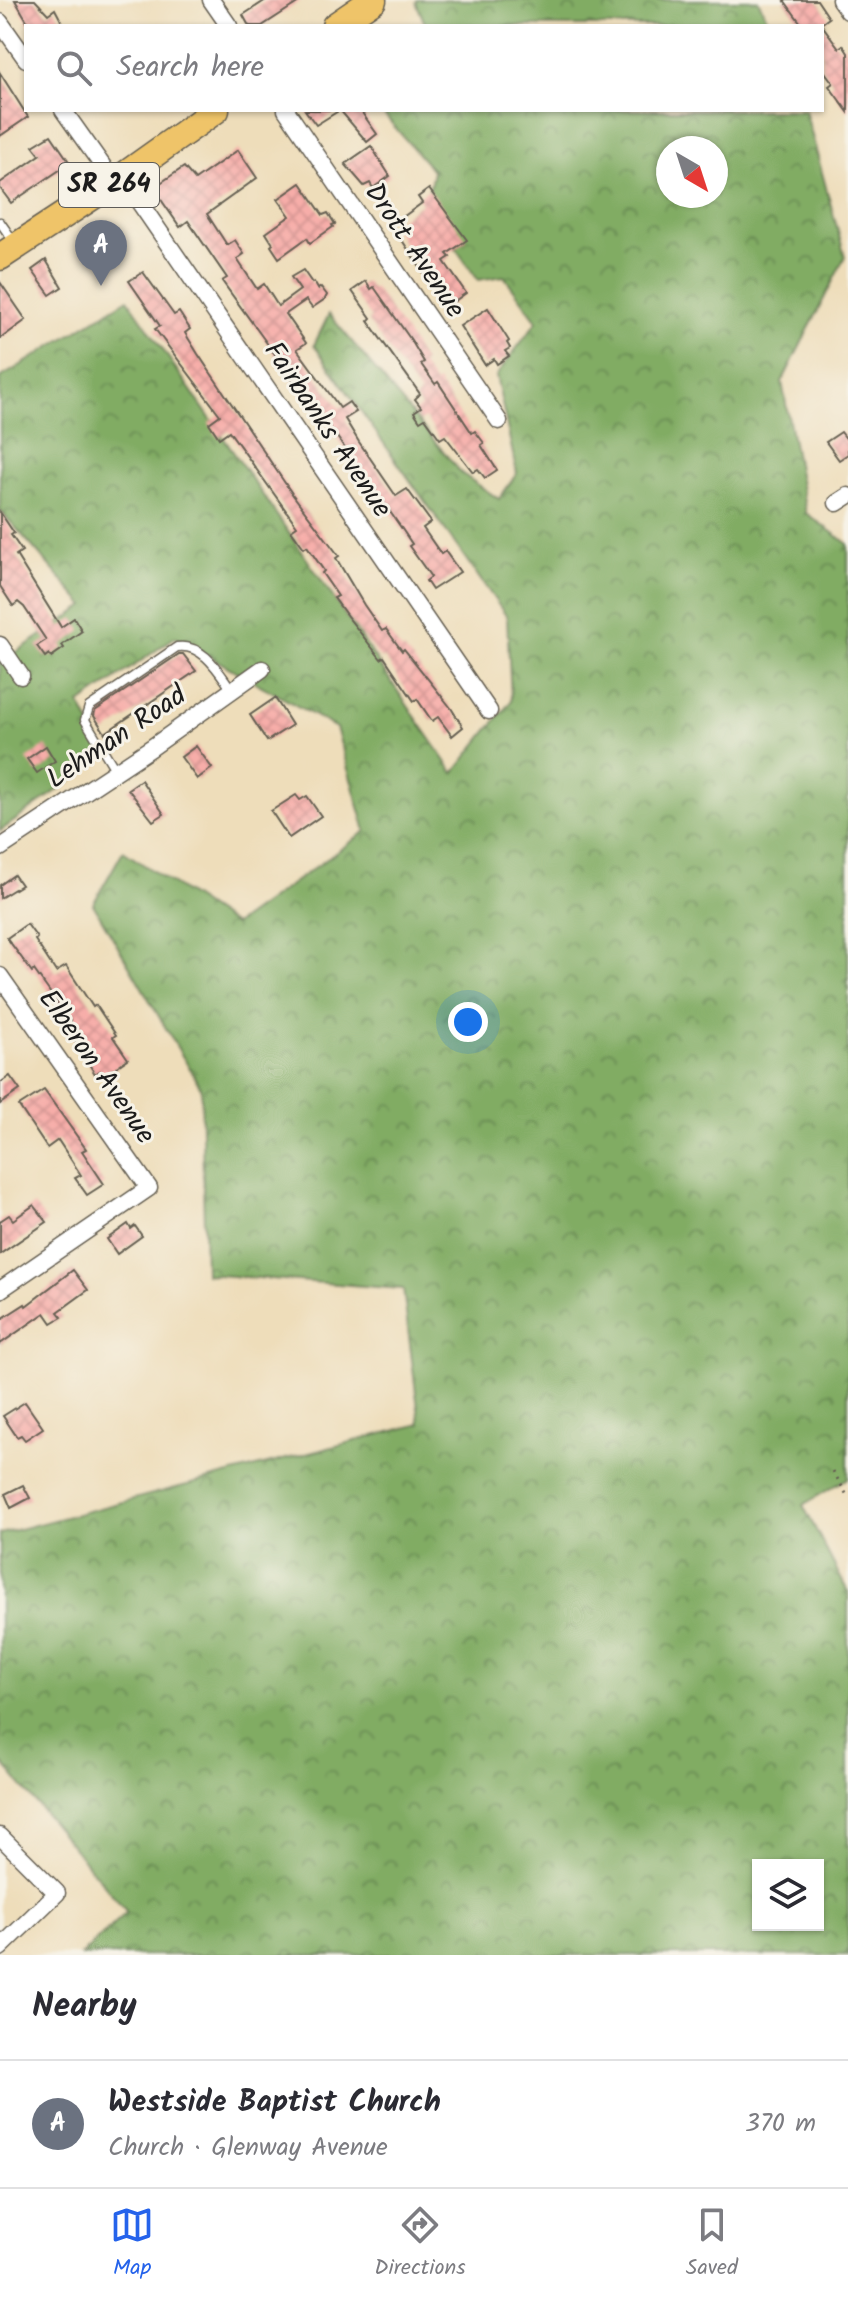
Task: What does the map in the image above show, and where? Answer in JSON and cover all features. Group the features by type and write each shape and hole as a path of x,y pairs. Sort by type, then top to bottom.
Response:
{"main road":[{"path":"338,24 362,9"},
{"name":"SR 264","path":"8,251 213,112"}],"street":[{"path":"211,0 228,24"},
{"path":"840,0 848,11"},
{"path":"0,22 24,56"},
{"name":"Fairbanks Avenue","path":"65,112 118,179 489,711"},
{"name":"Drott Avenue","path":"287,112 499,421"},
{"path":"0,645 21,676"},
{"name":"Lehman Road","path":"0,848 262,669"},
{"name":"Elberon Avenue","path":"0,976 149,1188 0,1290"},
{"path":"0,1836 57,1893 0,1948"}],"lane":[{"path":"0,222 8,251"},
{"path":"116,771 85,720 89,707 177,647 184,646 211,661 232,690"}],"path":[{"path":"833,1471 848,1497"}],"green space":[{"path":"758,0 770,24 425,24 416,2"},
{"path":"382,112 806,112 845,257 782,382 806,513 848,544 848,1478 803,1505 848,1592 848,1955 81,1955 127,1912 0,1760 0,1534 420,1424 403,1289 205,1274 201,1088 93,904 123,851 234,925 366,831 336,728 175,637 80,704 106,756 0,831 0,663 85,606 0,510 0,378 128,299 454,773 511,701 507,617 314,345 329,314 461,473 499,499 517,473 496,376 537,321 504,276 478,280 426,206 433,171"}],"building":[{"path":"15,0 35,0 48,14 55,9 63,24 29,24"},
{"path":"266,0 302,0 265,24 248,24 243,15"},
{"path":"784,0 817,0 829,18 821,24 802,24"},
{"path":"824,28 839,48 843,45 848,53 848,112 829,86 833,83 824,71"},
{"path":"0,73 28,117 0,136"},
{"path":"306,112 337,112 316,125"},
{"path":"342,112 361,112 377,134 367,142"},
{"path":"51,135 70,163 11,203 0,188 0,183 40,155 33,146"},
{"path":"371,146 390,176 373,188 370,183 364,186 345,164"},
{"path":"238,150 257,178 207,214 227,245 235,240 244,254 237,259 257,289 264,284 278,306 300,290 291,277 303,270 312,283 318,289 321,287 327,295 312,308 306,300 286,314 306,343 297,349 340,408 349,402 356,412 345,419 359,442 396,496 407,489 431,522 423,528 441,554 445,551 460,572 432,590 426,581 431,577 409,546 412,544 400,526 315,406 310,400 306,403 287,371 222,281 227,278 188,221 180,227 153,188 184,167 195,180"},
{"path":"301,183 323,215 328,213 335,224 310,243 307,238 279,258 266,233 290,216 278,199"},
{"path":"429,189 467,240 447,254 450,257 444,261 466,293 446,307 392,225 422,203 418,197"},
{"path":"46,260 62,287 50,295 32,270"},
{"path":"143,272 174,315 179,312 190,329 185,333 198,354 293,495 339,556 336,558 382,631 386,629 402,651 404,649 451,708 463,727 452,736 438,717 432,721 417,699 414,701 384,657 381,659 347,616 334,598 338,596 322,573 324,571 307,546 304,548 291,530 297,526 229,431 219,438 209,423 220,415 155,329 160,326 129,281"},
{"path":"366,281 371,289 374,287 411,340 424,362 421,364 435,384 438,382 472,433 475,431 484,443 481,445 497,470 485,478 478,469 473,472 445,436 440,439 425,418 420,421 414,412 421,407 415,399 420,394 368,321 371,318 352,291"},
{"path":"0,282 26,320 0,339"},
{"path":"488,308 509,341 510,348 505,351 509,356 497,364 494,359 485,365 460,326"},
{"path":"841,432 848,441 848,454 839,460 826,442"},
{"path":"0,512 22,551 16,555 61,627 74,618 82,631 51,657 49,654 45,657 37,646 46,640 24,607 18,602 13,606 0,586"},
{"path":"183,654 196,671 105,733 94,716 95,711"},
{"path":"275,698 292,725 267,741 250,715"},
{"path":"46,746 55,761 37,773 27,759"},
{"path":"196,746 212,768 197,779 181,757"},
{"path":"141,780 164,814 153,821 128,789"},
{"path":"296,795 300,800 307,796 321,816 289,838 271,811"},
{"path":"14,875 21,885 0,898 0,885"},
{"path":"27,924 56,972 66,966 93,1007 96,1005 128,1059 103,1076 100,1071 95,1074 66,1026 71,1022 7,938"},
{"path":"10,1076 20,1090 0,1104 0,1083"},
{"path":"44,1090 86,1149 82,1151 104,1184 87,1195 75,1178 81,1175 58,1140 47,1148 19,1106"},
{"path":"34,1205 47,1222 0,1254 0,1221 9,1215 13,1220"},
{"path":"128,1224 131,1229 135,1226 142,1236 117,1254 107,1239"},
{"path":"73,1270 88,1290 58,1312 62,1317 52,1323 45,1313 0,1344 0,1320 26,1306"},
{"path":"25,1402 43,1428 25,1440 21,1435 17,1437 3,1416"},
{"path":"23,1485 30,1498 11,1508 5,1494"}],"place":[{"name":"Westside Baptist Church","path":"101,286"}]}
